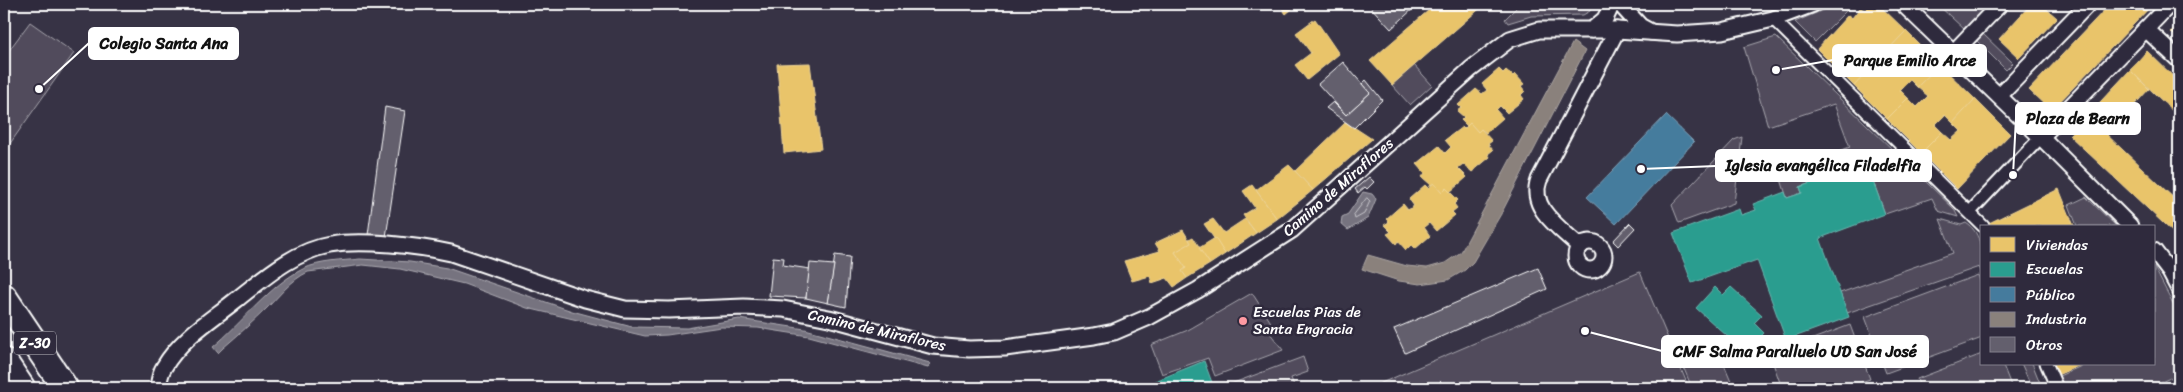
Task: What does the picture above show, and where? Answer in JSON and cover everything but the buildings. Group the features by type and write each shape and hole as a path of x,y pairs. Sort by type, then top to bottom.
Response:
{"highway":[{"name":"Z-30","path":"4,297 65,388"},
{"name":"Z-30","path":"4,361 22,388"}],"street":[{"path":"1592,30 1605,19 1612,4"},
{"path":"1620,4 1640,26 1651,32"},
{"name":"Camino de Miraflores","path":"158,388 161,372 176,351 196,330 258,282 309,251 328,245 348,243 432,249 451,253 585,299 625,309 744,307 783,309 829,318 932,346 969,349 1005,348 1063,342 1114,332 1149,317 1198,290 1299,225 1471,69 1510,39 1539,30 1617,30 1677,34 1714,32 1773,20 1813,4"},
{"path":"1902,4 1999,96 2129,225"},
{"path":"1953,52 2000,4"},
{"path":"1999,96 2088,4"},
{"path":"1970,212 2170,4"},
{"path":"1773,20 1982,225"},
{"path":"2146,29 2179,60"},
{"path":"1580,247 1542,210 1536,192 1539,180 1617,30"},
{"path":"2156,254 2170,272 2179,289"},
{"path":"2046,364 2057,388"}],"shaded area":[{"path":"1520,4 1592,4 1590,11 1583,15 1531,16 1508,23 1505,19"},
{"path":"1837,4 1853,4 1815,42 1795,22"},
{"path":"1937,4 1990,4 1965,30"},
{"path":"30,22 74,53 9,145 4,141 4,57"},
{"path":"1982,33 2013,63 2006,70 1976,40"},
{"path":"1776,37 1954,209 1958,217 1938,211 1932,198 1885,214 1866,162 1800,187 1802,193 1787,198 1779,173 1850,147 1834,104 1768,126 1744,47"},
{"path":"1414,65 1432,85 1410,105 1392,85"},
{"path":"1742,137 1734,203 1679,223 1672,205 1734,140"},
{"path":"2086,197 2115,225 2077,225 2069,205"},
{"path":"1940,219 1961,225 1966,223 1976,233 1980,245 1980,269 1979,267 1847,313 1840,293 1953,253"},
{"path":"2156,271 2179,315 2179,374 2148,388 2062,388 2057,377 2086,364 2156,364"},
{"path":"1640,272 1689,388 1381,388 1379,384"},
{"path":"1978,275 1980,280 1980,339 1886,373 1865,317"},
{"path":"1252,293 1272,324 1266,328 1283,350 1215,376 1208,358 1162,374 1151,345 1188,330"},
{"path":"1850,325 1870,379 1843,388 1782,388 1770,355"},
{"path":"1716,345 1734,388 1692,388 1680,359"},
{"path":"1980,355 1980,364 2002,364 2012,388 1920,388 1917,379"},
{"path":"1303,357 1308,372 1291,378 1295,388 1220,388"},
{"path":"2021,364 2032,364 2040,383 2032,388"}],"water":[{"path":"1363,192 1372,194 1376,199 1368,218 1348,230 1341,224 1342,217 1348,214"},
{"path":"360,259 410,262 447,268 572,311 632,327 687,328 739,319 805,329 930,363 928,368 809,336 758,328 721,327 667,335 645,336 527,308 464,284 400,269 363,265 308,272 302,275 291,283 218,353 213,347 268,294 291,276 317,264"}],"place":[{"name":"Parque Emilio Arce","path":"1776,70"},
{"name":"Colegio Santa Ana","path":"39,89"},
{"name":"Iglesia evangélica Filadelfia","path":"1641,169"},
{"name":"Plaza de Bearn","path":"2013,175"},
{"name":"Escuelas Pias de Santa Engracia","path":"1243,321"},
{"name":"CMF Salma Paralluelo UD San José","path":"1585,331"}]}
